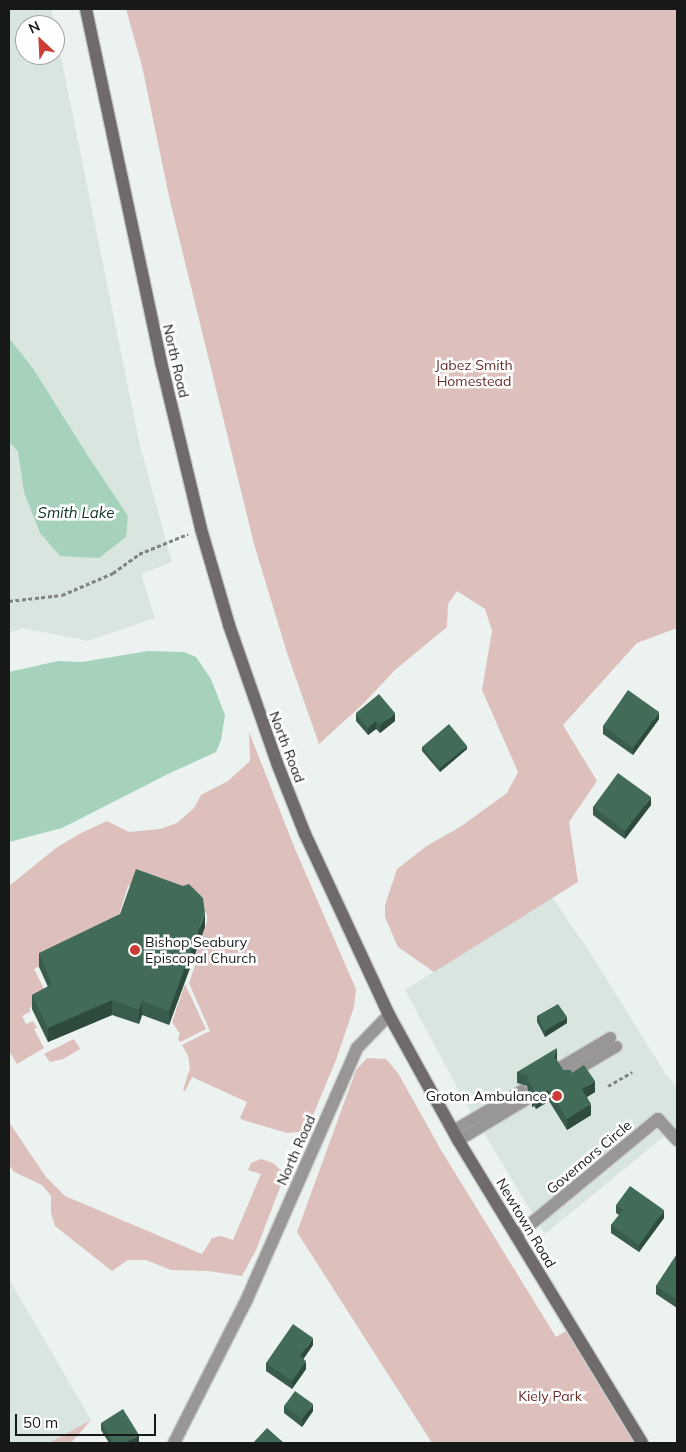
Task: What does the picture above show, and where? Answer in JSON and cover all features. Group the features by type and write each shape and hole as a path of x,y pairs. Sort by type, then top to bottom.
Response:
{"main road":[{"name":"North Road","path":"86,9 161,362 201,529 229,625 277,762 305,834 389,1015"},
{"name":"Newtown Road","path":"389,1015 455,1135 642,1443"}],"street":[{"name":"North Road","path":"174,1443 247,1299 357,1048 389,1015"},
{"name":"Governors Circle","path":"516,1236 658,1119 677,1140"}],"lane":[{"path":"564,1070 613,1041"},
{"path":"455,1135 524,1094"}],"path":[{"path":"9,600 62,595 113,573 139,554 201,529"},
{"path":"608,1086 632,1072"}],"shaded area":[{"path":"9,9 51,9 52,15 15,15 15,65 63,65 140,446 172,562 141,574 155,618 88,641 22,628 9,634"},
{"path":"552,897 591,954 665,1073 677,1086 677,1126 545,1234 465,1102 405,990"},
{"path":"9,1279 91,1420 49,1443 9,1443"}],"green space":[{"name":"Jabez Smith Homestead","path":"126,9 677,9 677,628 637,643 563,725 597,781 569,822 578,882 434,972 398,947 385,917 385,905 397,869 428,845 460,827 507,793 518,772 482,690 492,631 485,609 457,591 448,604 447,627 395,670 363,704 319,744 287,653 254,544 170,201 142,66"},
{"path":"249,732 295,849 356,989 354,1007 336,1060 309,1125 299,1132 287,1133 243,1120 240,1118 247,1102 192,1077 185,1091 183,1090 190,1068 188,1056 182,1045 210,1031 189,983 198,957 195,956 207,922 207,915 203,907 132,884 128,886 115,928 34,969 48,997 30,1008 30,1012 22,1016 26,1024 33,1021 37,1028 34,1029 44,1048 17,1064 9,1051 9,886 56,848 79,834 107,821 129,832 160,829 177,823 194,808 201,795 228,781 250,761"},
{"path":"185,984 206,1029 180,1042 178,1039 180,1034 172,1022"},
{"path":"74,1039 80,1049 63,1059 50,1062 44,1054"},
{"name":"Kiely Park","path":"367,1058 386,1059 398,1073 441,1150 556,1337 566,1331 637,1443 432,1443 297,1232 356,1070"},
{"path":"9,1122 46,1177 65,1196 202,1254 212,1238 221,1236 233,1240 261,1174 248,1170 251,1163 261,1159 273,1163 285,1174 256,1250 242,1276 208,1271 171,1270 146,1260 128,1260 112,1271 55,1226 51,1213 51,1196 42,1185 14,1172 9,1165"},
{"path":"91,1420 71,1443 49,1443"}],"water":[{"name":"Smith Lake","path":"9,338 34,370 128,516 126,537 99,558 60,556 40,533 24,492 18,451 9,442"},
{"path":"148,651 184,652 196,657 211,679 225,715 221,740 216,752 168,774 62,828 9,842 9,672 58,661 82,662"}],"building":[{"path":"628,690 659,712 633,748 603,726"},
{"path":"379,694 395,713 380,725 376,721 368,728 356,713"},
{"path":"449,724 467,746 440,768 422,747"},
{"path":"618,773 651,797 625,831 593,807"},
{"name":"Bishop Seabury Episcopal Church","path":"136,869 183,886 189,884 203,898 205,913 169,1011 142,1001 139,1010 112,1000 48,1028 32,995 52,984 39,953 120,914"},
{"path":"558,1004 567,1017 545,1031 537,1016"},
{"name":"Groton Ambulance","path":"557,1048 554,1056 563,1070 571,1070 572,1073 584,1065 595,1081 582,1089 591,1104 567,1119 549,1090 536,1098 534,1095 532,1096 533,1087 528,1081 527,1075 517,1072"},
{"path":"630,1186 664,1210 639,1245 611,1225 623,1210 616,1205"},
{"path":"677,1254 677,1300 656,1286"},
{"path":"293,1324 313,1338 300,1356 306,1361 292,1381 266,1363"},
{"path":"295,1391 313,1404 302,1419 284,1406"},
{"path":"123,1409 139,1435 125,1443 113,1443 101,1423"},
{"path":"267,1428 284,1443 253,1443"}],"place":[{"name":"Bishop Seabury Episcopal Church","path":"135,950"},
{"name":"Groton Ambulance","path":"557,1096"}]}
